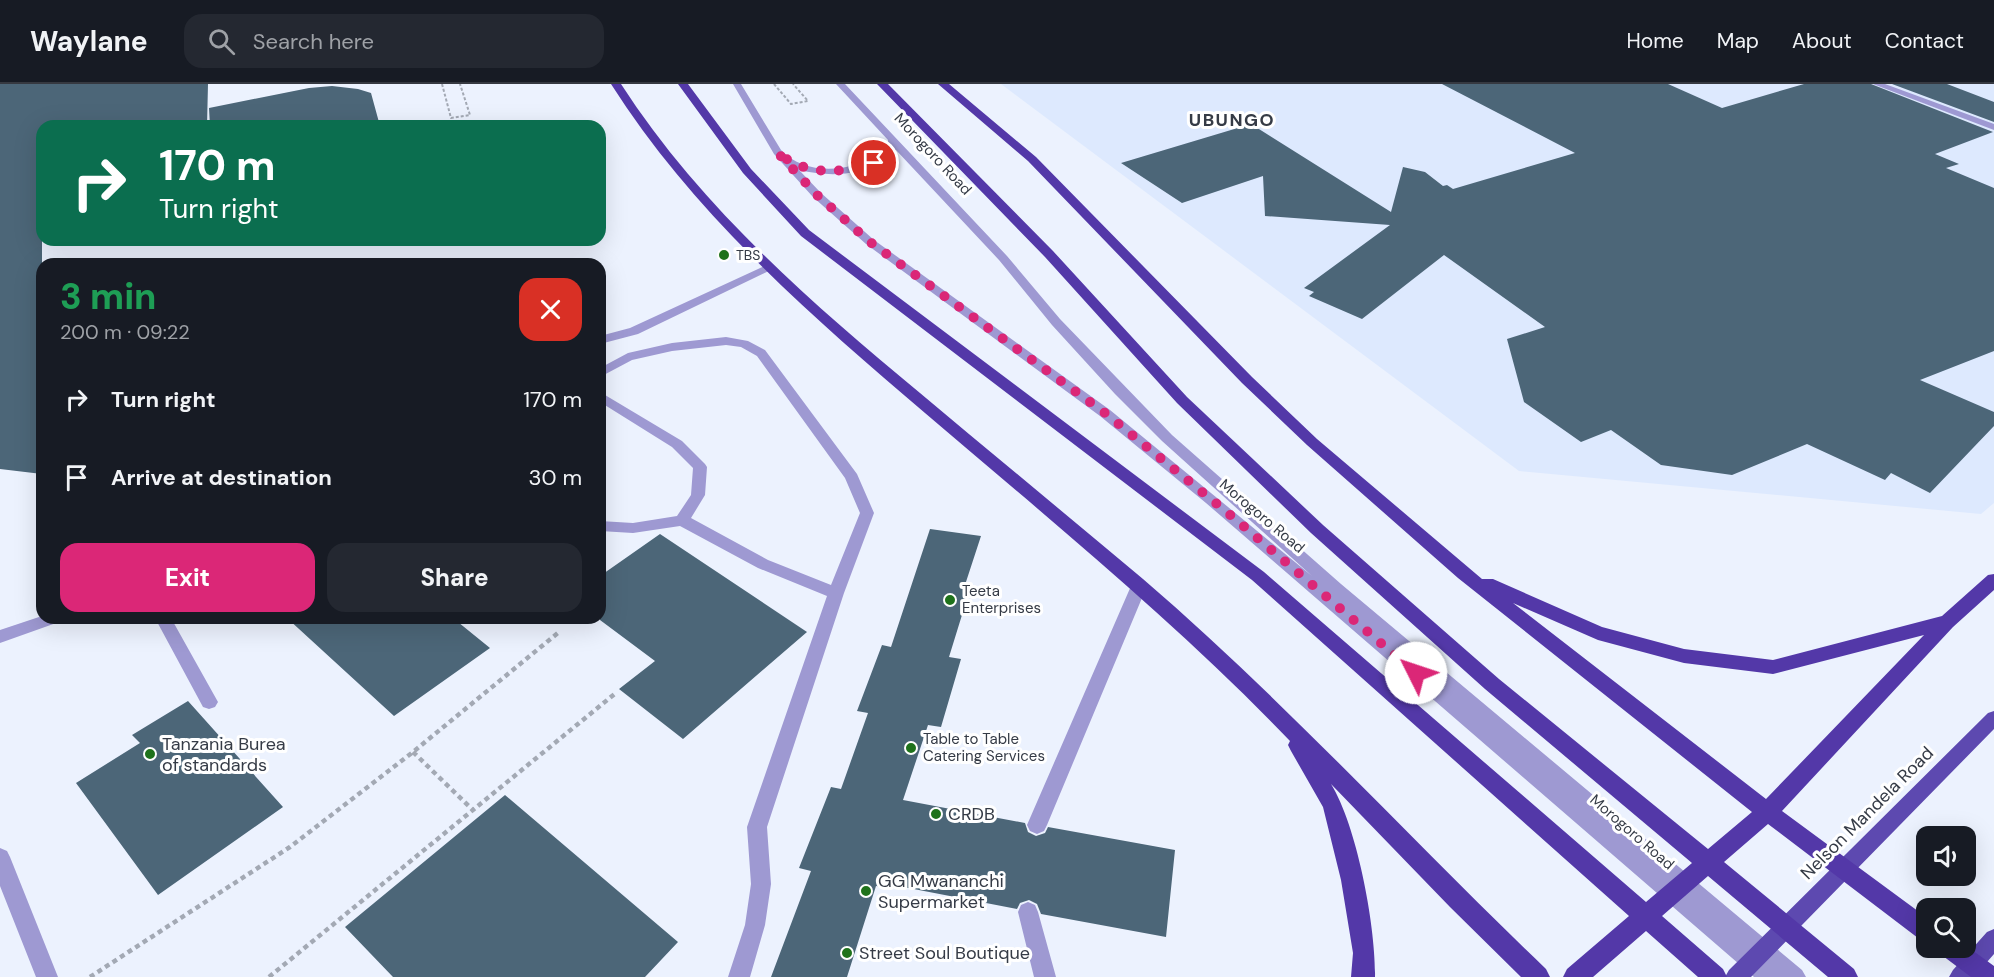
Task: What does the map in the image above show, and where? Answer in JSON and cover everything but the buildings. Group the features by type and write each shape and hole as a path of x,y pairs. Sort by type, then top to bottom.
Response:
{"highway":[{"path":"616,84 643,126 669,159 769,267 832,327 1139,586 1266,703 1458,900 1538,977"},
{"path":"683,84 747,171 805,233 1257,576 1715,977"},
{"name":"Morogoro Road","path":"882,84 1049,254 1182,400 1317,529 1492,684 1846,977"},
{"path":"943,84 1032,159 1159,291 1312,442 1464,574 1767,812 1916,923"},
{"path":"1464,574 1598,633 1684,656 1773,667 1947,622"},
{"path":"1575,977 1767,812 1947,622 1994,580"},
{"path":"1266,703 1302,750 1333,805 1352,880 1364,953 1363,977"},
{"path":"1964,958 1990,977"}],"main road":[{"name":"Nelson Mandela Road","path":"1736,977 1994,718"},
{"path":"1960,977 1994,939"}],"lane":[{"name":"Morogoro Road","path":"737,84 777,152 817,195 870,242 1105,413 1211,499 1770,977"},
{"name":"Morogoro Road","path":"840,84 1003,258 1056,322 1120,391 1226,493 1795,977"},
{"path":"1877,84 1994,127"},
{"path":"777,152 798,166 816,170 856,169 886,156 893,147 892,137"},
{"path":"606,338 634,331 769,267"},
{"path":"606,370 628,357 672,346 726,341 744,344 761,353 852,477 867,513 836,593 757,827 761,884 755,925 739,977"},
{"path":"606,400 676,444 700,467 698,495 682,520"},
{"path":"606,526 633,528 682,520 763,564 836,593"},
{"path":"1037,825 1139,586"},
{"path":"0,637 36,624"},
{"path":"166,624 209,702"},
{"path":"0,857 47,977"},
{"path":"1028,912 1045,977"}],"path":[{"path":"442,84 451,118 470,115 460,84"},
{"path":"774,84 790,104 808,101 793,84"},
{"path":"90,977 290,847 413,752 559,632"},
{"path":"269,977 617,692"},
{"path":"413,752 474,811"}],"shaded area":[{"path":"1001,84 1994,84 1994,503 1981,514 1519,471"}],"place":[{"name":"TBS","path":"724,255"},
{"name":"Teeta Enterprises","path":"950,600"},
{"name":"Table to Table Catering Services","path":"911,748"},
{"name":"Tanzania Burea of standards","path":"150,754"},
{"name":"CRDB","path":"936,814"},
{"name":"GG Mwananchi Supermarket","path":"866,891"},
{"name":"Street Soul Boutique","path":"847,953"}],"district":[{"name":"UBUNGO","path":"1232,120"}],"route":[{"path":"874,163 856,169 816,170 798,166 777,152 817,195 870,242 1105,413 1228,513 1416,673"}]}
